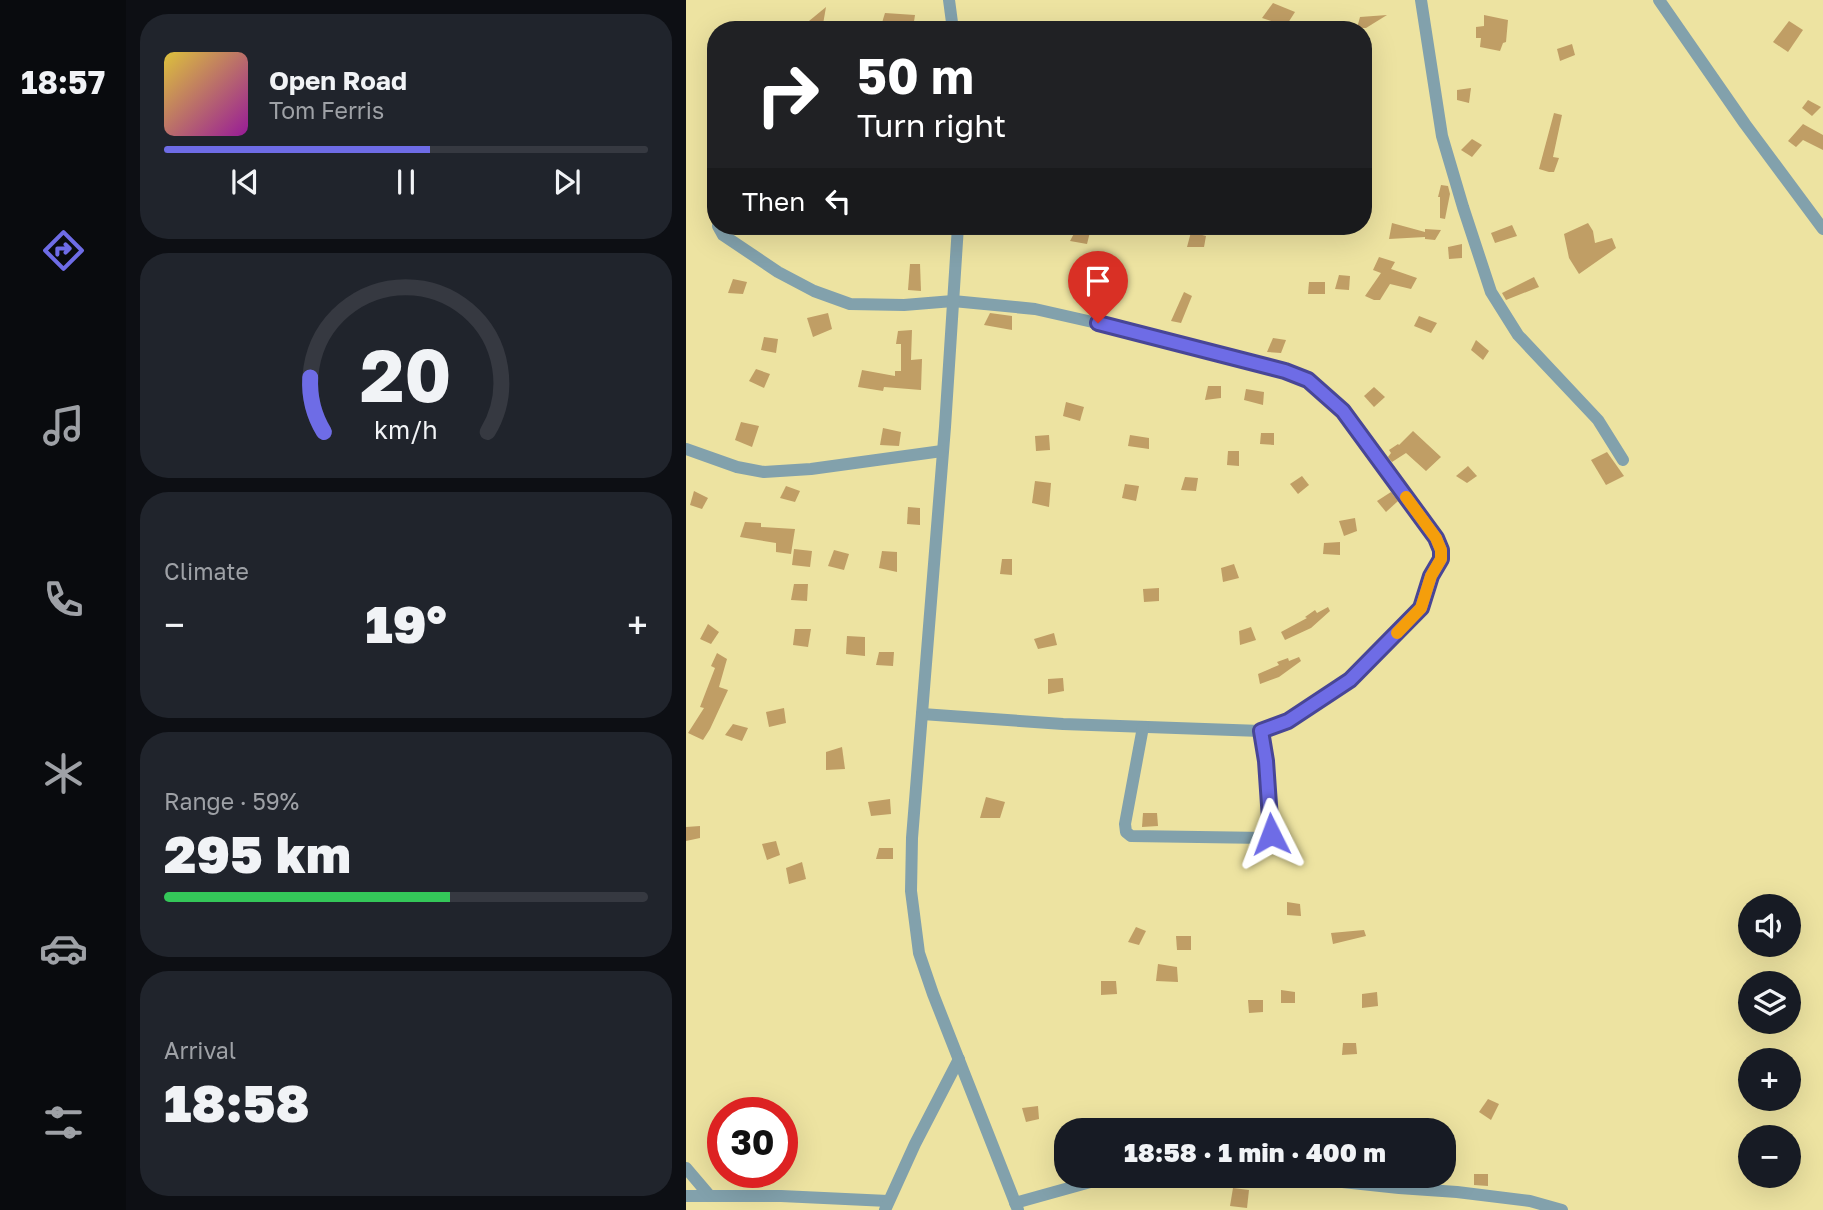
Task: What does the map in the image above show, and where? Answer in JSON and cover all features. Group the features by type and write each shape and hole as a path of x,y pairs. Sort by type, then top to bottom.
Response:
{"street":[{"path":"949,0 952,21"},
{"path":"1421,0 1443,136 1491,292 1518,335 1598,420 1623,460"},
{"path":"1659,0 1745,124 1823,229"},
{"path":"723,235 778,272 814,291 850,304 904,305 953,301 1035,309 1285,371 1308,380 1343,411 1436,538 1441,550 1441,559 1431,576 1421,608 1350,680 1288,721 1261,731 1063,724 922,714"},
{"path":"957,235 912,838 911,891 919,953 1017,1206 1072,1188"},
{"path":"686,449 737,467 764,472 811,469 942,451"},
{"path":"1143,727 1125,824 1126,832 1131,836 1266,838 1271,834 1261,731"},
{"path":"686,1196 781,1196 887,1205 959,1059"},
{"path":"686,1168 709,1195"},
{"path":"1399,1188 1530,1201 1562,1210"}],"building":[{"path":"1273,3 1295,12 1289,21 1262,18"},
{"path":"826,7 824,21 809,21"},
{"path":"885,13 915,15 914,21 883,21"},
{"path":"1387,15 1372,24 1372,21 1359,21 1360,17"},
{"path":"1484,15 1508,20 1506,42 1500,51 1480,47 1481,38 1476,38 1476,27 1484,26"},
{"path":"1789,21 1803,30 1788,52 1773,42"},
{"path":"1572,44 1575,55 1560,61 1557,49"},
{"path":"1471,88 1469,103 1457,100 1457,90"},
{"path":"1808,100 1821,107 1812,116 1802,108"},
{"path":"1554,113 1562,115 1553,157 1559,158 1554,172 1549,172 1539,169"},
{"path":"1803,124 1823,135 1823,150 1803,140 1796,147 1788,141"},
{"path":"1472,139 1482,145 1472,157 1461,150"},
{"path":"1441,185 1448,186 1450,194 1445,219 1440,218 1438,197"},
{"path":"1392,223 1425,232 1425,229 1441,230 1435,240 1425,237 1389,239"},
{"path":"1588,223 1595,243 1612,238 1616,248 1579,274 1569,258 1564,234"},
{"path":"1512,225 1517,236 1495,243 1491,233"},
{"path":"1073,235 1089,235 1087,244 1070,241"},
{"path":"1190,235 1206,236 1204,247 1187,247"},
{"path":"1462,244 1462,258 1449,259 1448,247"},
{"path":"1379,257 1395,262 1391,269 1417,278 1411,289 1390,284 1380,300 1365,296 1381,273 1373,270"},
{"path":"910,264 920,264 921,291 908,290"},
{"path":"1339,275 1350,276 1349,290 1335,289"},
{"path":"1534,277 1539,287 1506,300 1502,293"},
{"path":"733,279 747,282 743,294 728,293"},
{"path":"1309,282 1325,282 1325,294 1308,294"},
{"path":"1184,292 1192,296 1181,323 1171,321"},
{"path":"828,313 832,329 813,337 807,318"},
{"path":"990,313 1012,316 1012,330 984,325"},
{"path":"1419,316 1437,323 1431,333 1414,326"},
{"path":"912,330 911,360 922,359 921,390 884,387 883,391 858,387 862,370 895,376 895,371 901,371 901,344 896,344 898,331"},
{"path":"764,337 778,339 776,353 761,350"},
{"path":"1273,338 1286,340 1281,353 1267,352"},
{"path":"1476,340 1489,351 1483,360 1471,350"},
{"path":"756,369 770,374 764,388 749,381"},
{"path":"1208,386 1221,386 1221,398 1205,400"},
{"path":"1374,387 1385,397 1374,407 1364,396"},
{"path":"1246,389 1264,392 1263,405 1244,400"},
{"path":"1066,402 1084,407 1080,421 1063,416"},
{"path":"741,422 759,426 752,447 735,440"},
{"path":"883,428 901,432 899,446 880,445"},
{"path":"1413,431 1441,457 1426,471 1406,453 1392,462 1388,457 1391,453 1389,450 1399,445"},
{"path":"1261,433 1274,433 1274,445 1260,444"},
{"path":"1049,435 1050,450 1036,451 1035,436"},
{"path":"1130,435 1149,438 1149,449 1128,446"},
{"path":"1228,451 1239,451 1239,466 1227,465"},
{"path":"1607,452 1624,476 1606,485 1591,460"},
{"path":"1468,466 1477,476 1467,483 1456,476"},
{"path":"1302,476 1309,485 1298,494 1290,484"},
{"path":"1185,477 1198,478 1196,491 1181,490"},
{"path":"1035,481 1051,483 1049,507 1032,503"},
{"path":"1125,484 1139,486 1136,501 1122,498"},
{"path":"786,486 800,491 795,502 780,498"},
{"path":"694,491 708,498 702,509 690,505"},
{"path":"1391,492 1398,501 1386,512 1377,501"},
{"path":"908,507 920,508 920,525 907,524"},
{"path":"1355,518 1357,531 1344,536 1339,521"},
{"path":"745,522 761,523 761,527 795,529 791,554 776,552 776,543 740,537"},
{"path":"1340,542 1340,555 1323,554 1324,543"},
{"path":"794,549 812,551 810,567 792,565"},
{"path":"834,550 849,554 844,570 828,566"},
{"path":"882,551 897,552 897,572 879,568"},
{"path":"1002,559 1012,559 1012,575 1000,574"},
{"path":"1234,564 1239,578 1223,582 1221,568"},
{"path":"794,584 808,584 807,601 791,600"},
{"path":"1159,588 1159,601 1144,602 1143,589"},
{"path":"1328,607 1330,611 1311,628 1285,640 1281,632 1307,618 1305,617 1315,610 1317,613"},
{"path":"708,624 719,632 711,644 700,639"},
{"path":"1251,627 1256,640 1240,645 1239,631"},
{"path":"795,629 811,629 808,647 793,645"},
{"path":"1054,633 1057,645 1038,649 1034,639"},
{"path":"847,636 865,637 865,656 846,654"},
{"path":"879,652 894,652 893,666 876,665"},
{"path":"717,653 727,659 719,687 728,690 703,740 688,733 704,708 700,707 715,668 711,666"},
{"path":"1299,657 1301,661 1279,677 1260,684 1258,674 1279,665 1277,662"},
{"path":"1063,678 1064,691 1048,694 1048,679"},
{"path":"784,708 786,723 769,727 766,712"},
{"path":"733,724 748,728 742,741 725,735"},
{"path":"842,747 845,769 826,770 826,752"},
{"path":"986,797 1005,802 1000,818 980,818"},
{"path":"890,799 891,814 871,816 868,802"},
{"path":"1143,813 1157,813 1158,826 1142,827"},
{"path":"700,826 700,838 686,841 686,827"},
{"path":"776,841 780,855 767,860 762,844"},
{"path":"879,848 893,848 893,859 876,859"},
{"path":"802,862 806,879 789,884 786,868"},
{"path":"1287,902 1300,904 1301,916 1287,915"},
{"path":"1136,927 1146,931 1139,945 1128,942"},
{"path":"1364,930 1366,936 1333,944 1331,933"},
{"path":"1176,936 1191,936 1191,950 1177,950"},
{"path":"1158,964 1177,967 1178,982 1156,981"},
{"path":"1101,981 1116,981 1117,994 1101,995"},
{"path":"1281,990 1295,992 1295,1003 1281,1003"},
{"path":"1377,992 1378,1006 1362,1008 1362,994"},
{"path":"1248,1000 1263,1000 1263,1012 1249,1013"},
{"path":"1343,1043 1356,1043 1357,1054 1342,1055"},
{"path":"1488,1099 1499,1104 1491,1120 1479,1112"},
{"path":"1038,1106 1039,1119 1026,1122 1022,1108"},
{"path":"1474,1174 1488,1174 1488,1186 1474,1185"},
{"path":"1233,1188 1249,1190 1247,1208 1230,1206"}],"slow traffic":[{"path":"1397,633 1421,608 1431,576 1441,559 1436,538 1406,497"}],"route":[{"path":"1098,323 1285,371 1308,380 1343,411 1436,538 1441,550 1441,559 1431,576 1421,608 1350,680 1288,721 1261,731 1271,834"}]}
